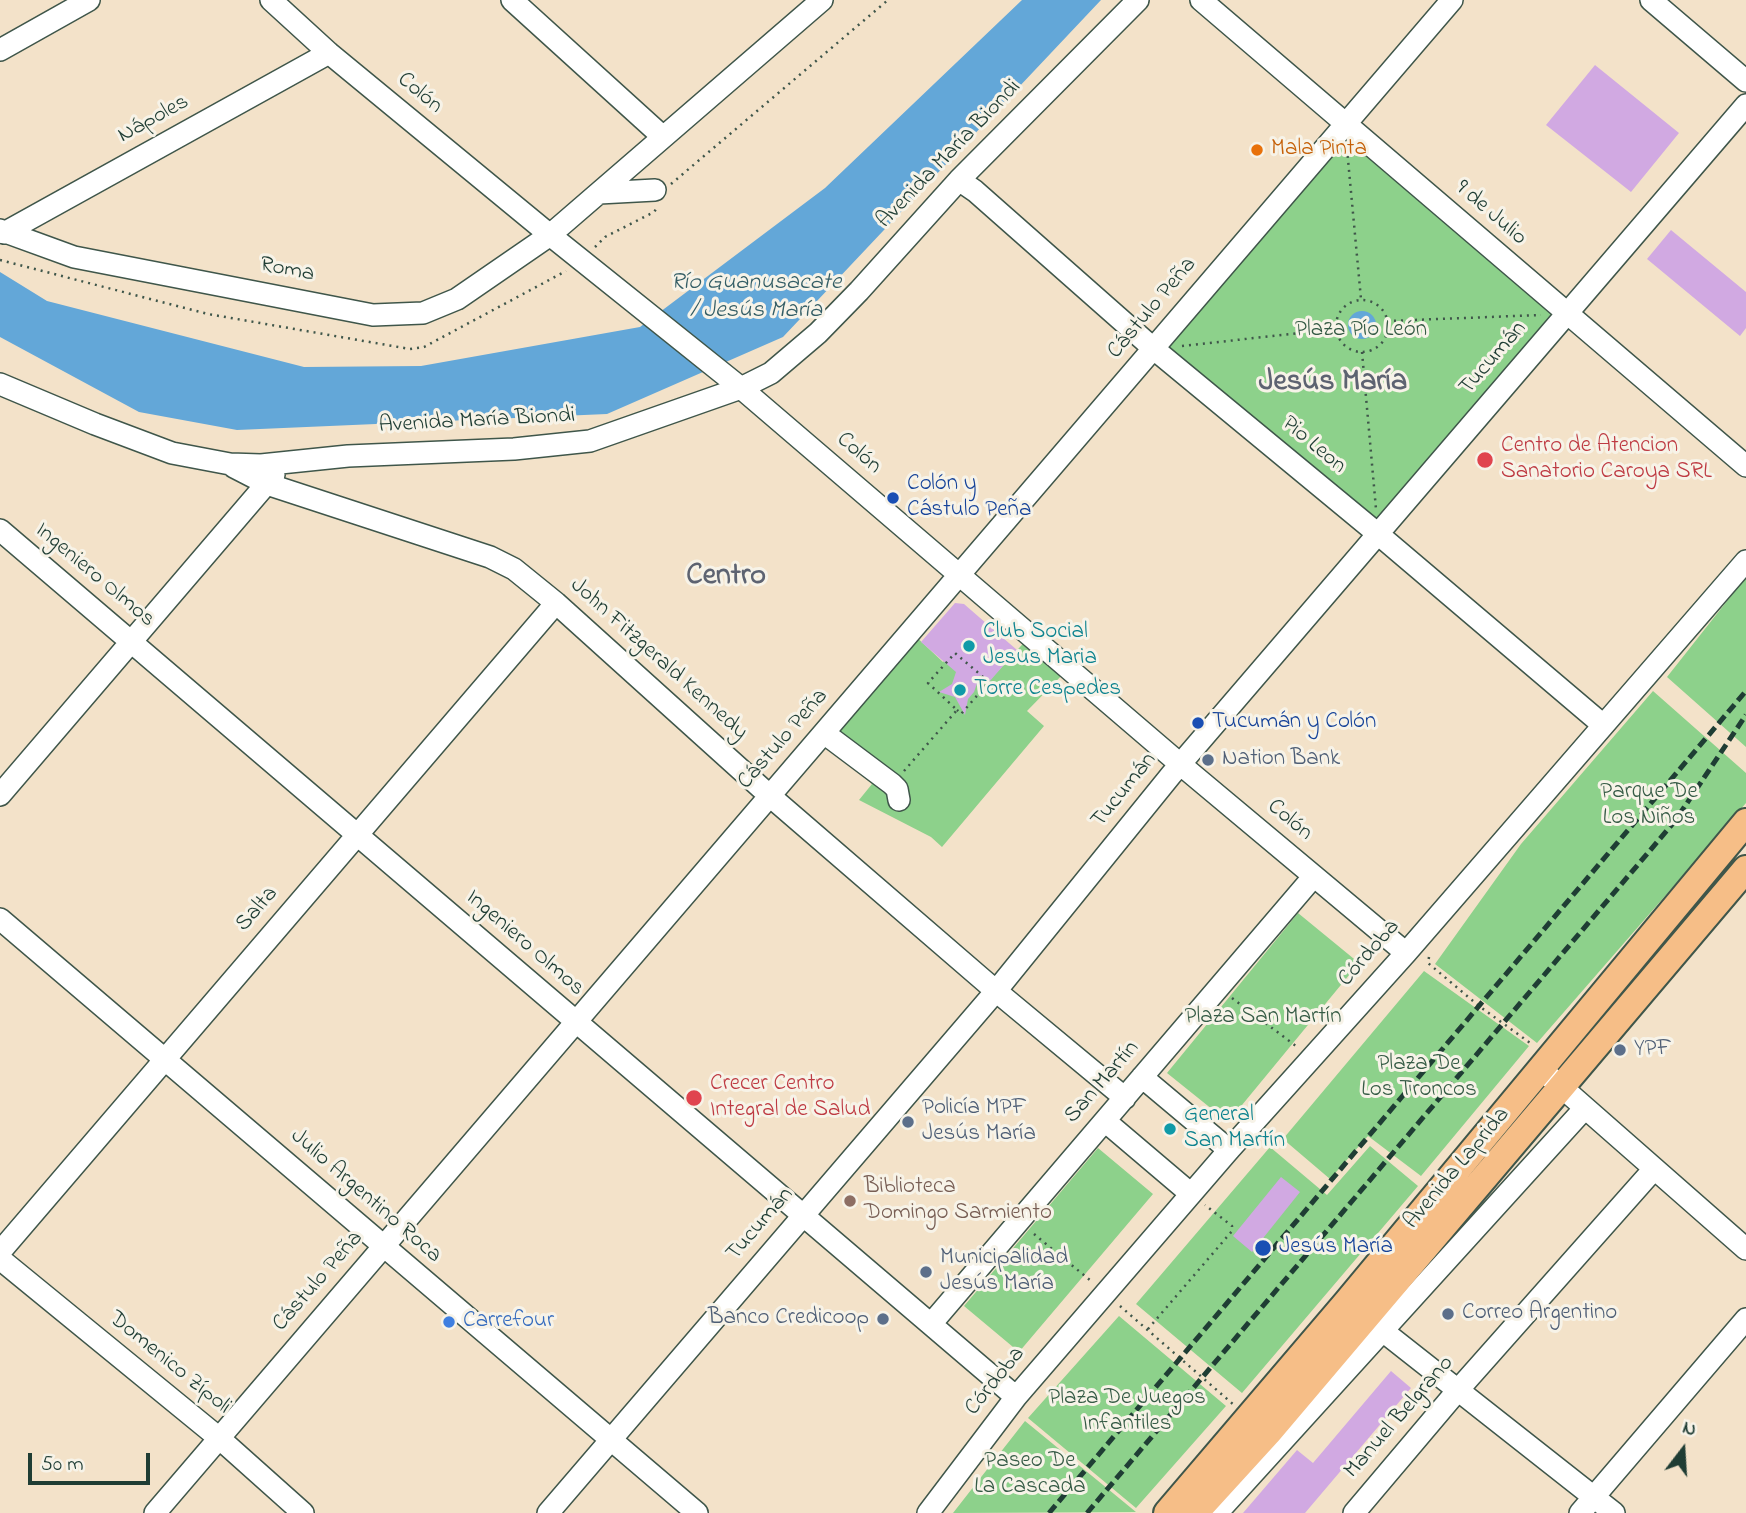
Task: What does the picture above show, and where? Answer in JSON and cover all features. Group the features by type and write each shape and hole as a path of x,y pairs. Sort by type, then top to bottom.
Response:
{"main road":[{"name":"Avenida Laprida","path":"1167,1513 1249,1418 1365,1317 1534,1061 1741,838"},
{"name":"Avenida Laprida","path":"1195,1513 1268,1433 1746,869"}],"street":[{"path":"0,50 89,0"},
{"name":"Colón","path":"271,0 328,53 733,382 1180,765 1406,953"},
{"path":"288,0 328,53"},
{"path":"513,0 663,137"},
{"name":"Avenida María Biondi","path":"0,384 95,425 172,453 229,464 261,465 286,461 590,442 733,382 771,373 818,333 959,180 1138,0"},
{"name":"9 de Julio","path":"1201,0 1746,467"},
{"name":"Cástulo Peña","path":"155,1513 1452,0"},
{"path":"1651,0 1746,81"},
{"name":"Roma","path":"2,231 74,257 373,315 423,313 457,299 550,236 819,1"},
{"name":"Nápoles","path":"2,231 328,53"},
{"name":"Tucumán","path":"548,1513 996,991 1180,765 1746,105"},
{"name":"Pio Leon","path":"959,180 1154,349 1603,725"},
{"path":"599,193 660,195"},
{"path":"0,795 286,461"},
{"name":"John Fitzgerald Kennedy","path":"229,464 267,484 490,557 514,569 556,603 770,796 1125,1098"},
{"name":"Ingeniero Olmos","path":"0,530 575,1023 1016,1396"},
{"name":"Córdoba","path":"928,1513 1016,1396 1746,561"},
{"name":"Salta","path":"0,1252 556,603"},
{"path":"824,733 895,792"},
{"name":"San Martín","path":"931,1324 1314,876"},
{"name":"Julio Argentino Roca","path":"0,919 697,1513"},
{"path":"1534,1061 1746,1249"},
{"path":"1142,1077 1229,1150"},
{"path":"1217,1513 1365,1317 1585,1108"},
{"path":"1105,1121 1191,1194"},
{"name":"Manuel Belgrano","path":"1353,1513 1654,1169"},
{"name":"Domenico Zípoli","path":"0,1259 219,1438 303,1513"},
{"path":"1365,1317 1614,1513"},
{"path":"1580,1513 1746,1319"}],"path":[{"path":"0,260 208,314 410,349 424,347 551,281 582,261 605,237 654,212 660,195 672,183 888,0"},
{"path":"1345,122 1362,299"},
{"path":"1362,299 1378,305 1384,311 1387,321 1386,336 1382,343 1362,352 1343,344 1336,329 1339,312 1345,305 1362,299"},
{"path":"1387,321 1567,314"},
{"path":"1154,349 1336,329"},
{"path":"1362,352 1378,534"},
{"path":"955,653 989,682 961,714 957,710 928,683 955,653"},
{"path":"895,792 957,710"},
{"path":"1423,933 1433,944 1427,963 1479,1006 1534,1046 1534,1061"},
{"path":"1219,988 1313,1059"},
{"path":"1147,1329 1232,1231 1232,1226 1191,1194"},
{"path":"1018,1221 1106,1293 1249,1418"}],"green space":[{"name":"Plaza Pío León","path":"1345,122 1567,315 1378,534 1154,349"},
{"path":"1746,577 1746,747 1667,677"},
{"path":"911,632 943,662 953,651 988,682 1030,636 1068,669 1027,711 1044,726 942,847 931,837 859,800 872,784 819,739"},
{"name":"Parque De Los Niños","path":"1653,691 1746,773 1746,803 1537,1043 1435,964 1521,844"},
{"name":"Plaza San Martín","path":"1298,913 1359,963 1228,1122 1167,1073"},
{"name":"Plaza De Los Troncos","path":"1424,971 1529,1046 1421,1176 1368,1136 1330,1179 1283,1139"},
{"path":"1370,1146 1418,1186 1242,1393 1136,1304 1270,1147 1327,1195"},
{"path":"1098,1148 1153,1194 1019,1352 964,1306"},
{"name":"Plaza De Juegos Infantiles","path":"1119,1316 1226,1406 1136,1508 1028,1418"},
{"name":"Paseo De La Cascada","path":"1025,1421 1136,1512 953,1513"}],"water":[{"name":"Río Guanusacate / Jesús María","path":"1022,0 1101,0 783,337 607,414 237,430 139,412 0,337 0,272 47,301 304,367 421,366 640,327 825,188"},
{"path":"1362,311 1372,315 1376,325 1372,335 1362,339 1352,335 1348,325 1352,315"}],"building":[{"path":"1595,65 1679,133 1631,192 1546,125"},
{"path":"1671,230 1746,292 1746,328 1740,336 1647,259"},
{"name":"Club Social Jesus Maria","path":"955,603 964,604 1017,650 989,682 980,675 974,692 968,699 965,715 955,697 939,692 952,684 956,672 921,642"},
{"path":"1281,1177 1300,1192 1252,1252 1233,1236"},
{"path":"1391,1371 1411,1388 1305,1513 1243,1513 1297,1450 1313,1463"}],"railway":[{"path":"1049,1513 1746,691"},
{"path":"1087,1513 1675,821 1746,715"}],"place":[{"name":"Mala Pinta","path":"1257,150"},
{"name":"Centro de Atencion Sanatorio Caroya SRL","path":"1485,460"},
{"name":"Colón y Cástulo Peña","path":"893,498"},
{"name":"Club Social Jesus Maria","path":"969,646"},
{"name":"Torre Cespedes","path":"960,690"},
{"name":"Tucumán y Colón","path":"1198,723"},
{"name":"Nation Bank","path":"1208,760"},
{"name":"YPF","path":"1620,1050"},
{"name":"Crecer Centro Integral de Salud","path":"694,1098"},
{"name":"Policía MPF Jesús María","path":"908,1122"},
{"name":"General San Martín","path":"1170,1129"},
{"name":"Biblioteca Domingo Sarmiento","path":"850,1201"},
{"name":"Jesús María","path":"1263,1248"},
{"name":"Municipalidad Jesús María","path":"926,1272"},
{"name":"Correo Argentino","path":"1448,1314"},
{"name":"Banco Credicoop","path":"883,1319"},
{"name":"Carrefour","path":"449,1322"}],"district":[{"name":"Jesús María","path":"1333,384"},
{"name":"Centro","path":"726,578"}]}
